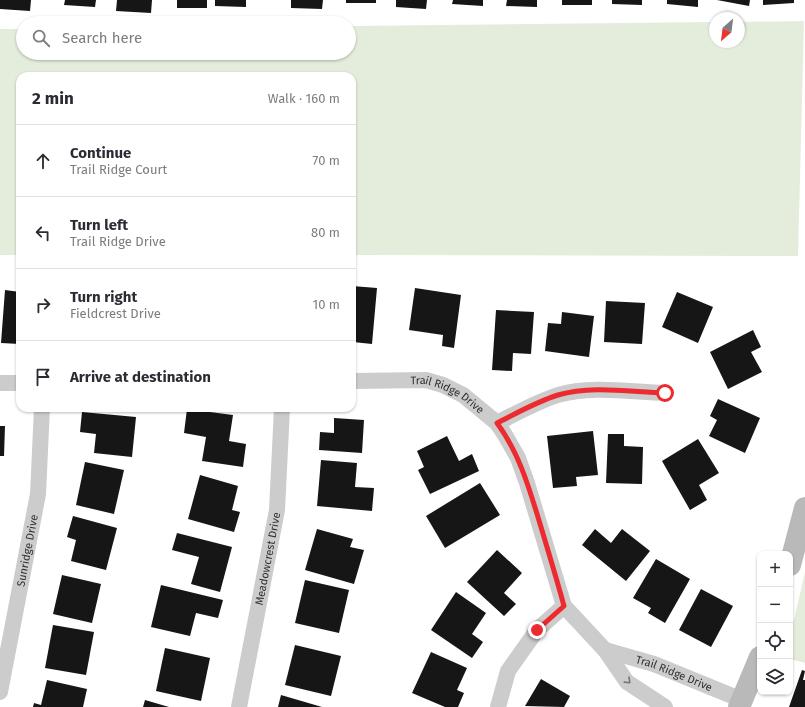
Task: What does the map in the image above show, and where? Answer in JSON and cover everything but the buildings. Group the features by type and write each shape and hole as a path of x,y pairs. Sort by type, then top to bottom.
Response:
{"street":[{"name":"Trail Ridge Drive","path":"356,381 426,380 443,385 462,395 497,423 506,435 518,458 564,606 605,650 627,682 665,707"},
{"path":"0,384 16,383"},
{"path":"497,423 540,402 559,395 583,390 665,393"},
{"name":"Sunridge Drive","path":"0,692 38,494 42,412"},
{"name":"Meadowcrest Drive","path":"238,707 277,510 282,412"},
{"path":"793,554 805,508"},
{"path":"498,707 508,671 537,630 564,606"},
{"name":"Trail Ridge Drive","path":"605,650 654,664 741,703"},
{"path":"741,703 759,659"}],"green space":[{"path":"804,21 798,256 356,255 356,72 16,72 16,255 0,255 0,29 16,29 16,60 356,60 356,26 709,22 709,48 745,48 745,22"},
{"path":"805,572 805,663 793,660 793,624"}],"route":[{"path":"537,630 564,606 518,458 506,435 497,423 540,402 559,395 583,390 665,393"}]}
